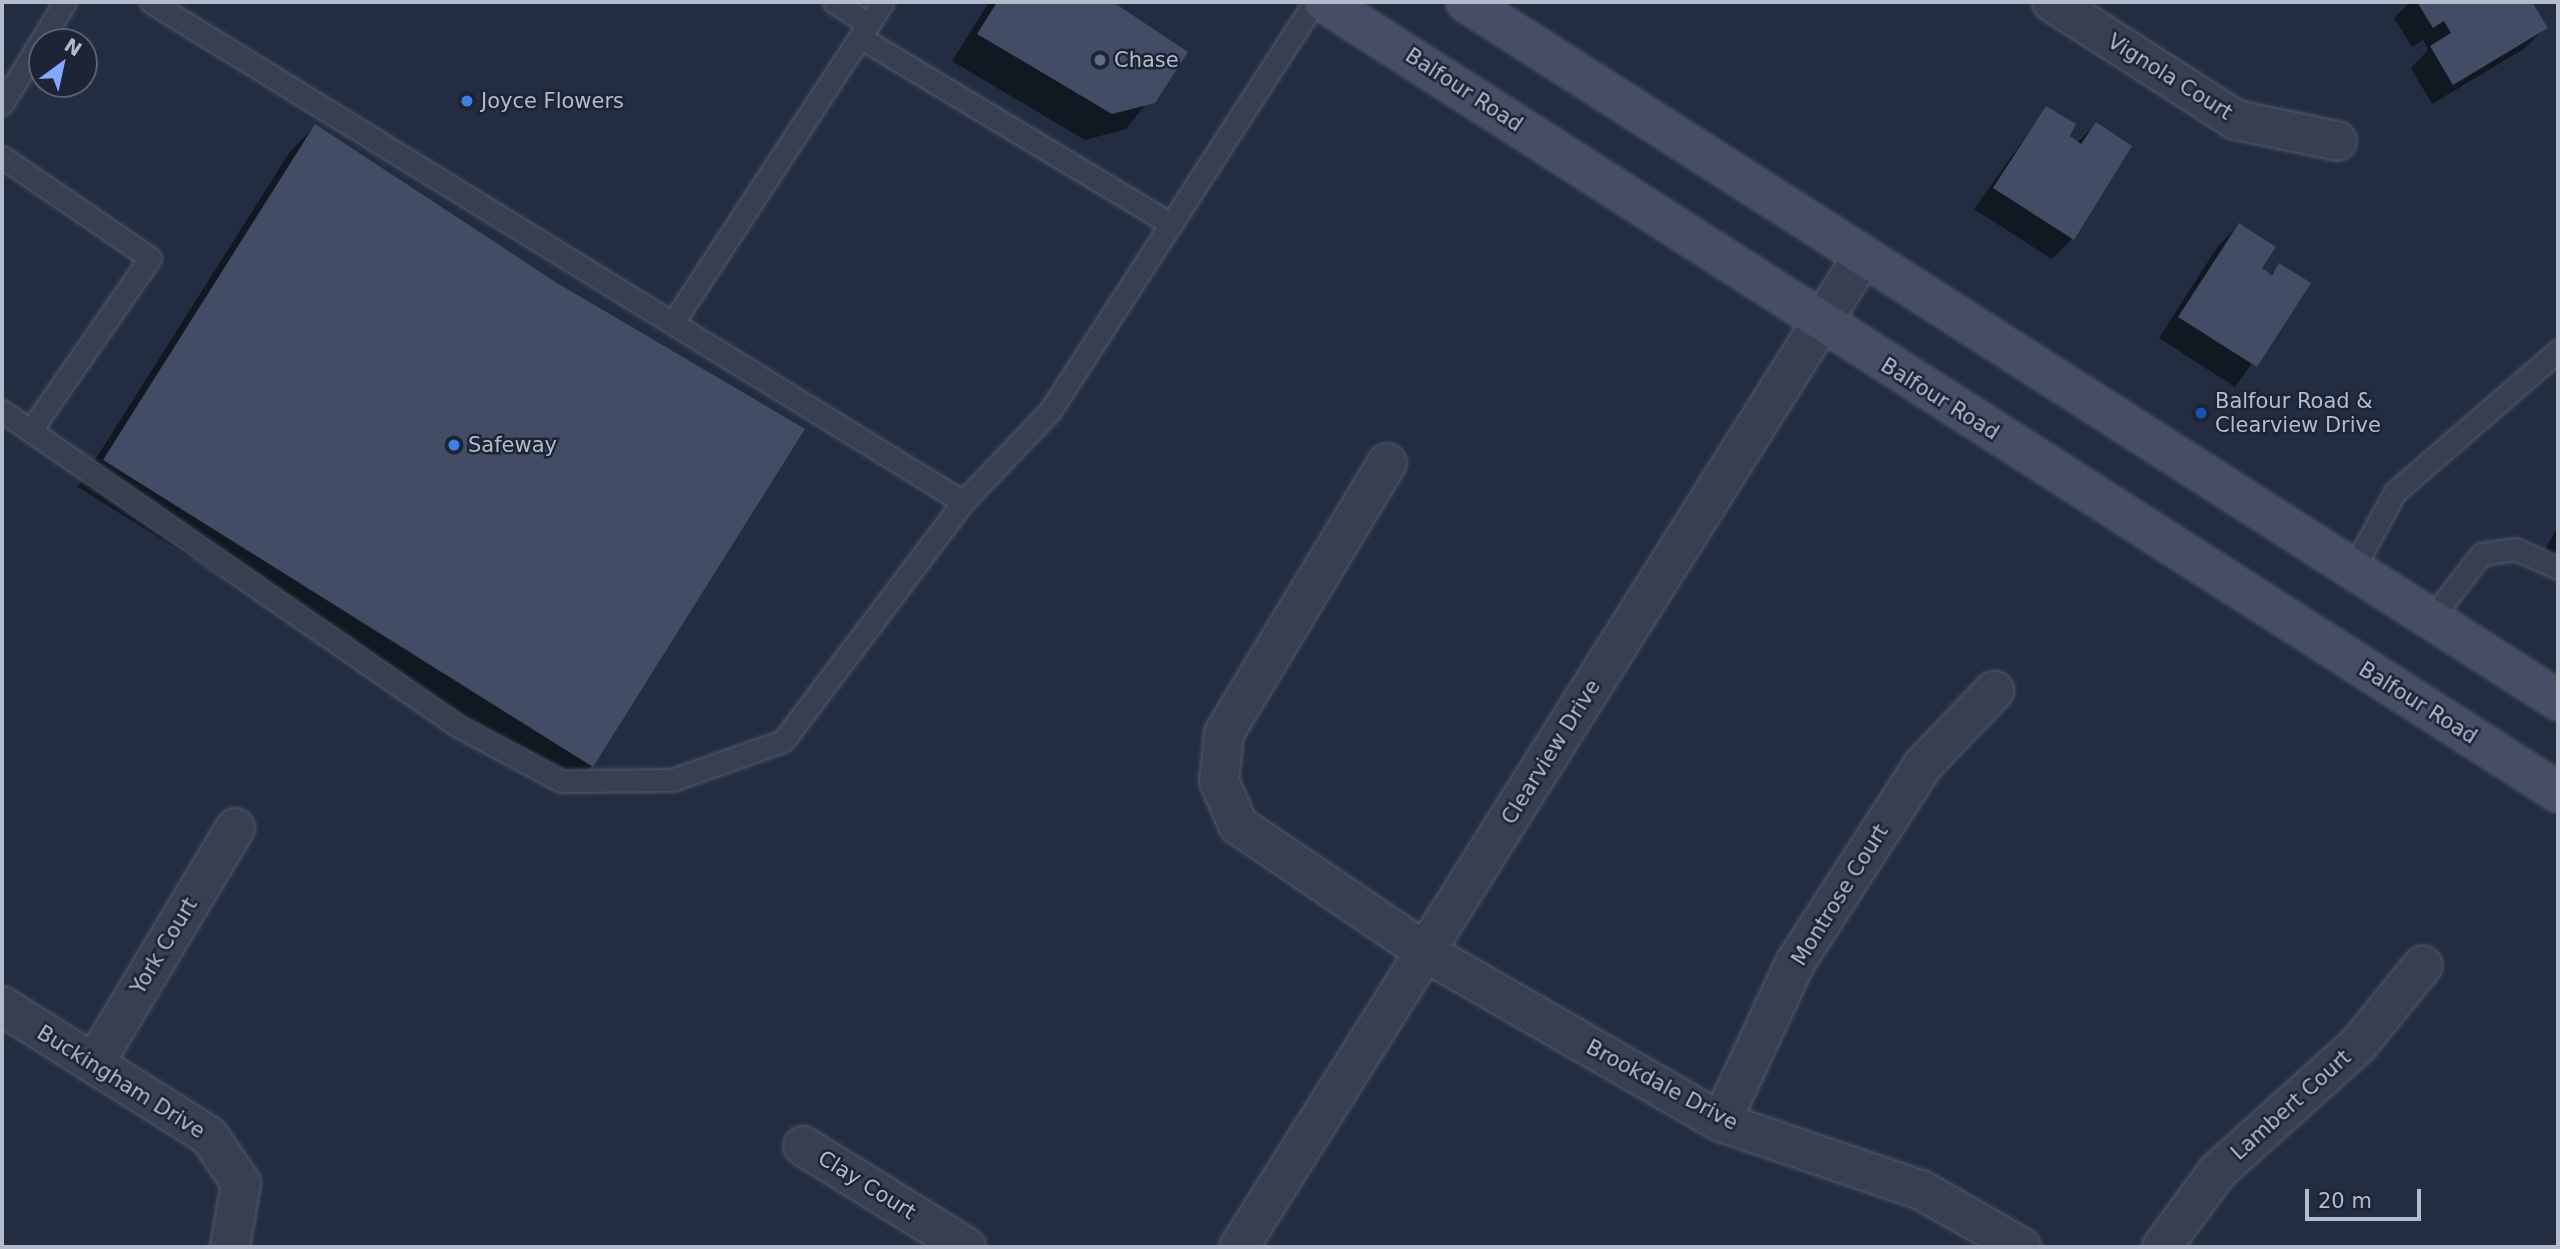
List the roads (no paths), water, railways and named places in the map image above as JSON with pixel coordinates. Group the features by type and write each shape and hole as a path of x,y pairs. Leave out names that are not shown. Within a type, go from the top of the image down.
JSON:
{"main road":[{"name":"Balfour Road","path":"1324,2 1817,321 2558,792"},
{"path":"1475,4 1863,256 2558,700"}],"street":[{"name":"Vignola Court","path":"2052,2 2236,120 2337,141"},
{"name":"Clearview Drive","path":"1239,1247 1427,953 1817,321 1863,256"},
{"name":"Brookdale Drive","path":"1387,463 1224,733 1219,781 1238,825 1427,953 1721,1122 1921,1190 2021,1247"},
{"name":"Montrose Court","path":"1721,1122 1796,963 1923,765 1994,691"},
{"name":"York Court","path":"94,1064 235,828"},
{"name":"Lambert Court","path":"2162,1247 2217,1172 2357,1046 2423,965"},
{"name":"Buckingham Drive","path":"2,1006 209,1136 241,1183 230,1247"},
{"name":"Clay Court","path":"803,1146 966,1247"}],"lane":[{"path":"2,104 65,2"},
{"path":"151,2 674,321 963,502"},
{"path":"834,2 865,31 1171,224"},
{"path":"674,321 883,2"},
{"path":"2,411 458,726 561,781 672,780 783,741 963,502 1050,411 1315,2"},
{"path":"2,157 150,258 31,430"},
{"path":"2353,569 2395,492 2558,351"},
{"path":"2431,618 2481,554 2515,550 2558,568"}],"place":[{"name":"Chase","path":"1100,60"},
{"name":"Joyce Flowers","path":"467,101"},
{"name":"Balfour Road & Clearview Drive","path":"2201,413"},
{"name":"Safeway","path":"454,445"}]}
